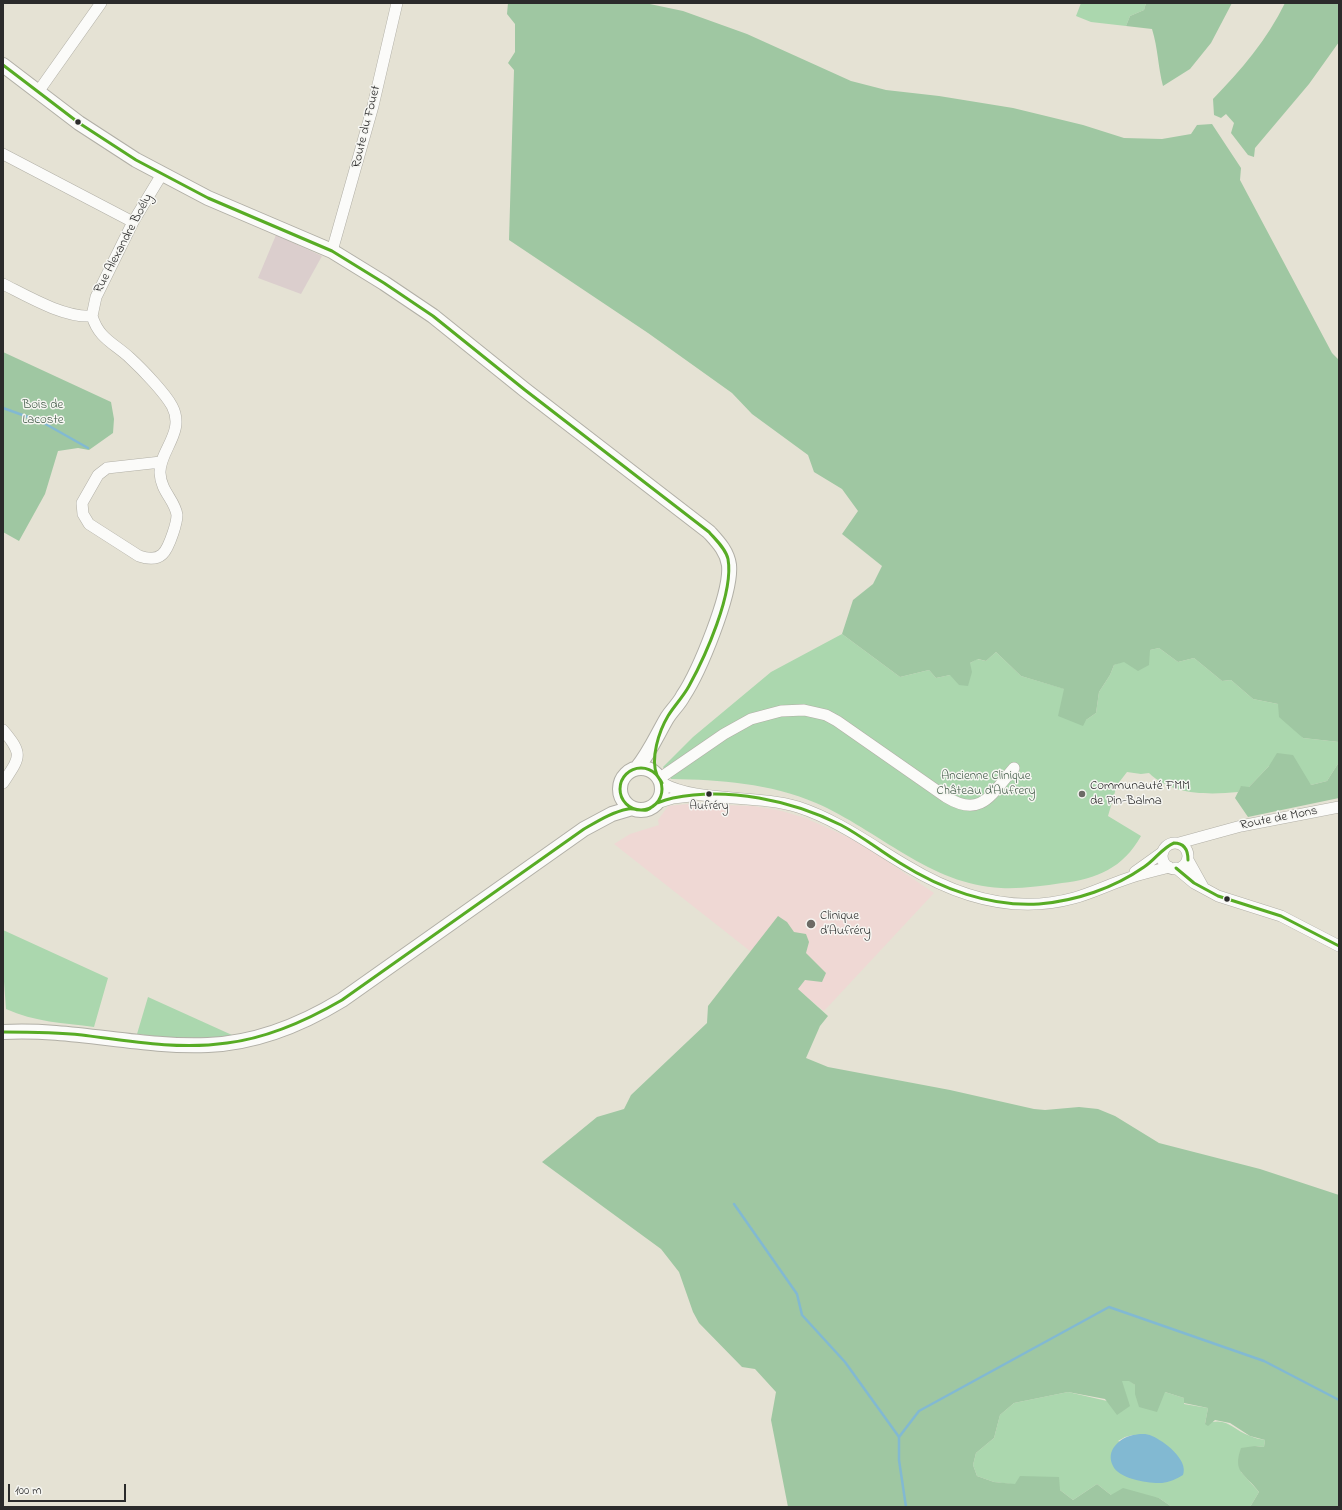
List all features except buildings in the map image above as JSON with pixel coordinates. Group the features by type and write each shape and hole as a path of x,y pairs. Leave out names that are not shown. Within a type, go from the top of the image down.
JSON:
{"main road":[{"path":"3,65 111,145 208,198 332,251 384,282 433,316 525,390 709,532 724,550 728,562 729,577 715,624 698,668 689,686 637,768"},
{"path":"3,1032 79,1035 181,1046 223,1044 251,1039 272,1034 302,1022 342,1000 584,829 612,814 632,808 646,810 657,803 661,797 660,778 656,755 663,725"},
{"path":"632,808 622,799 620,792 622,779 631,770 637,768 644,768 660,778"},
{"path":"584,829 610,805 620,792"},
{"path":"3,1024 44,1028 79,1035"}],"street":[{"path":"38,92 101,3"},
{"name":"Route du Fouet","path":"332,251 373,106 397,3"},
{"path":"3,154 133,222"},
{"name":"Rue Alexandre Boély","path":"92,316 96,297 133,222 162,174"},
{"path":"3,284 38,301 70,314 82,317 92,316 95,326 101,336 130,358 172,406 175,414 174,432 168,451 161,462 162,483 164,491 177,515 176,523 167,550 158,557 146,558 89,524 83,514 82,503 98,475 107,468 161,462"},
{"path":"1014,768 985,802 974,806 966,806 946,797 837,721 814,711 798,710 781,711 751,719 724,734 660,778 674,789 708,795 758,798 780,802 819,815 841,826 936,883 982,899 1018,903 1050,903 1092,893 1127,878 1183,866 1188,857"},
{"path":"3,730 15,745 18,752 17,761 3,782"},
{"path":"657,803 673,798 708,795"},
{"name":"Route de Mons","path":"1179,843 1219,832 1339,807"},
{"name":"Route de Mons","path":"1188,857 1200,843 1219,832"},
{"path":"1127,878 1163,852 1170,844 1179,843 1186,848 1188,857 1203,887"},
{"path":"1163,852 1164,862 1194,883 1222,898 1281,916 1339,946"}],"shaded area":[{"path":"276,235 322,256 301,294 258,278"},
{"name":"Clinique d’Aufréry","path":"688,804 753,806 782,811 805,818 850,838 934,893 824,1011 614,844 630,834 659,825 658,820 668,806"}],"green space":[{"path":"508,3 645,3 683,11 747,34 851,81 886,90 939,96 1013,108 1083,125 1124,138 1162,139 1191,134 1197,125 1212,124 1241,168 1240,180 1332,353 1339,360 1339,742 1303,738 1279,717 1278,704 1253,699 1231,680 1222,681 1194,658 1178,662 1159,648 1150,650 1149,665 1138,671 1124,662 1114,665 1110,675 1099,692 1096,713 1086,720 1083,726 1058,716 1064,689 1021,676 996,652 986,661 978,659 970,663 972,672 968,686 959,685 950,675 936,678 929,670 900,677 842,634 853,600 873,584 882,566 842,534 858,511 842,489 814,472 808,455 752,414 732,393 648,333 509,240 514,70 508,63 515,52 515,24 507,14"},
{"path":"1081,3 1146,3 1144,10 1130,16 1126,26 1091,22 1076,16"},
{"path":"1146,3 1232,3 1211,43 1190,69 1163,86 1156,43 1152,29 1126,26 1130,16 1144,10"},
{"path":"1285,3 1339,3 1339,42 1309,84 1255,148 1254,157 1248,155 1231,133 1234,123 1226,114 1221,118 1214,115 1213,99 1234,77 1262,42"},
{"name":"Bois de Lacoste","path":"3,352 111,402 114,419 113,433 89,450 78,448 58,451 45,494 19,541 3,532"},
{"name":"Ancienne Clinique Château d'Aufrery","path":"842,634 900,677 929,670 936,678 950,675 977,659 986,661 996,652 1021,676 1065,689 1086,720 1096,713 1099,692 1110,675 1114,665 1150,650 1159,648 1178,662 1194,658 1222,681 1231,680 1253,699 1278,704 1303,738 1339,742 1339,762 1327,781 1311,785 1269,766 1249,787 1241,787 1238,792 1226,793 1190,792 1168,786 1149,773 1141,774 1127,772 1117,785 1108,816 1141,836 1126,856 1117,864 1098,875 1075,881 1016,888 975,885 951,877 928,867 839,814 799,796 745,784 708,780 671,779 663,767 693,737 771,672"},
{"path":"1277,753 1293,755 1311,785 1327,781 1339,762 1339,798 1248,817 1235,798 1241,786 1249,787 1269,766"},
{"path":"778,916 787,922 794,932 806,934 809,942 806,953 826,973 822,982 805,980 798,989 828,1016 820,1026 806,1058 828,1067 950,1090 1034,1109 1045,1110 1079,1107 1098,1109 1115,1116 1159,1143 1260,1169 1339,1195 1339,1507 1250,1507 1259,1492 1241,1472 1238,1463 1239,1456 1241,1448 1255,1446 1264,1447 1265,1440 1250,1436 1230,1423 1215,1420 1208,1426 1205,1424 1208,1408 1184,1403 1184,1398 1165,1392 1157,1412 1139,1407 1135,1394 1135,1385 1129,1381 1122,1381 1130,1406 1117,1415 1105,1399 1068,1392 1014,1403 1000,1415 994,1438 976,1453 973,1465 977,1476 994,1482 1015,1484 1020,1476 1059,1477 1060,1490 1073,1500 1097,1484 1111,1495 1123,1488 1159,1498 1172,1507 788,1507 771,1420 776,1392 755,1369 742,1367 699,1323 693,1312 679,1272 661,1249 542,1162 597,1117 624,1109 631,1095 707,1023 708,1006"},
{"path":"3,930 108,978 94,1027 27,1017 6,1009 3,968"},
{"path":"148,997 232,1035 196,1039 137,1034"},
{"path":"1121,1381 1130,1381 1135,1385 1135,1394 1165,1392 1184,1398 1184,1404 1208,1408 1205,1424 1224,1422 1252,1437 1265,1440 1264,1447 1255,1446 1241,1472 1259,1492 1250,1507 1172,1507 1159,1498 1111,1495 1097,1484 1073,1500 1060,1490 994,1482 977,1476 973,1465 976,1453 994,1438 1000,1415 1014,1403 1068,1392 1129,1406","holes":["1141,1435 1154,1438 1164,1444 1179,1459 1118,1441 1125,1437"]}],"water":[{"path":"1133,1435 1150,1435 1163,1442 1179,1457 1184,1469 1183,1475 1170,1481 1157,1483 1135,1480 1116,1471 1111,1460 1112,1450 1123,1439"}],"waterway":[{"path":"3,408 42,422 88,448"},
{"path":"734,1204 797,1294 802,1315 845,1362 899,1437 899,1460 906,1507"},
{"path":"899,1437 919,1411 1109,1307 1264,1361 1339,1400"}],"transit line":[{"path":"3,65 79,123 136,160 208,198 332,251 384,283 433,316 525,390 709,532 727,555 729,573 727,589 717,624 703,659 687,690 668,716 656,745 654,761 655,768 662,783"},
{"path":"637,768 645,768 653,771 659,777 662,789 659,801 653,807 645,810 637,810 629,807 623,801 620,793 620,785 623,777 629,771 637,768"},
{"path":"3,1032 62,1033 154,1044 190,1046 242,1041 272,1033 301,1022 342,1000 584,829 616,812 630,809 647,810 657,803 673,798 715,794 737,795 759,798 801,809 822,816 841,825 900,863 932,881 966,894 1002,903 1039,904 1081,897 1120,881 1148,864 1174,843 1181,844 1185,848 1188,860"},
{"path":"1176,868 1194,883 1218,896 1281,916 1339,946"}],"place":[{"name":"Aufréry","path":"709,794"},
{"name":"Communauté FMM de Pin-Balma","path":"1082,794"},
{"name":"Clinique d’Aufréry","path":"811,924"}]}
